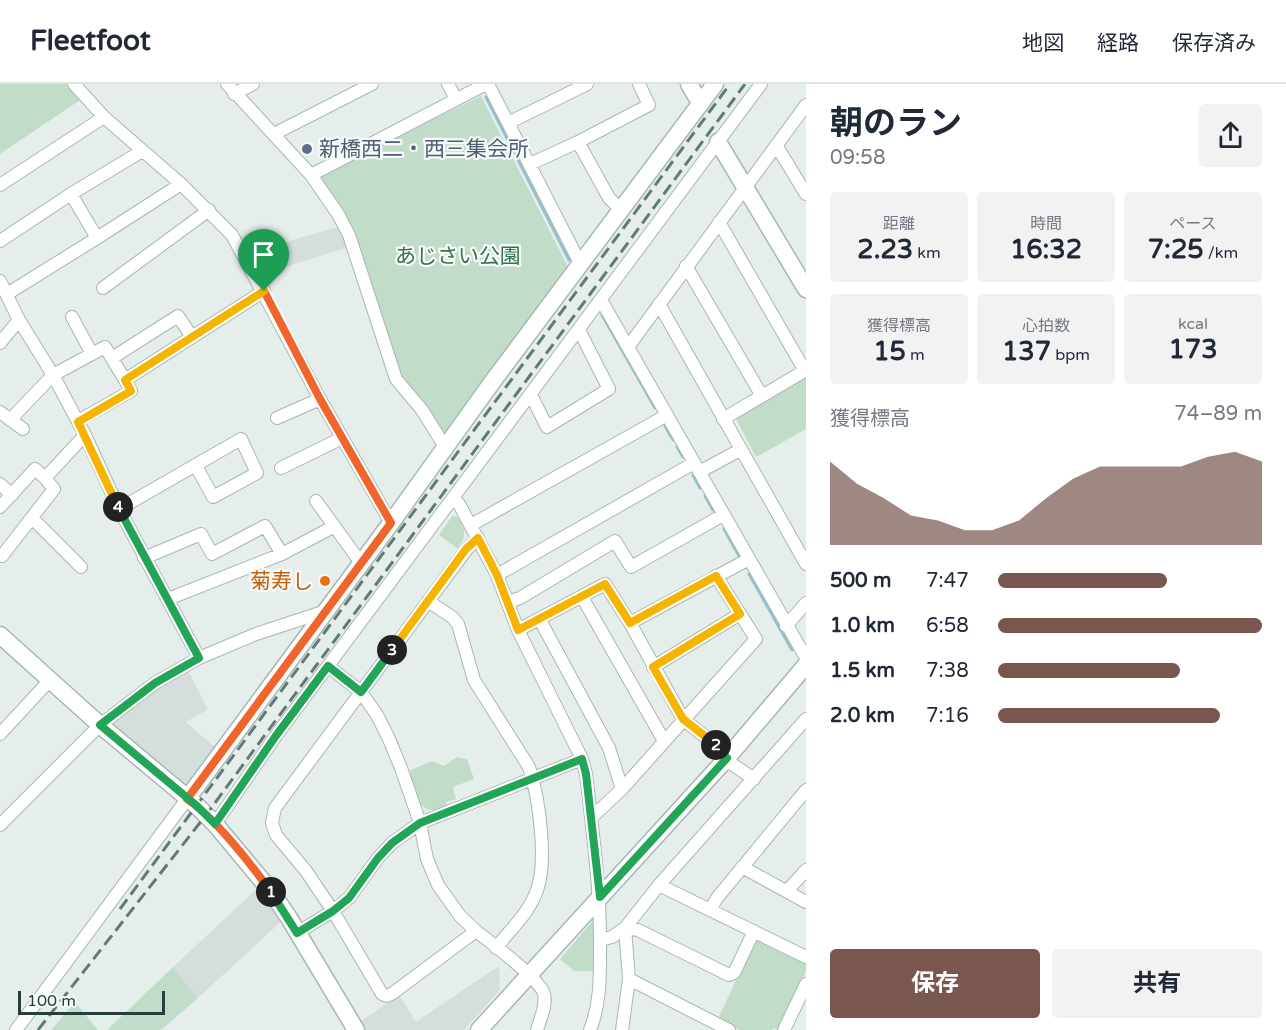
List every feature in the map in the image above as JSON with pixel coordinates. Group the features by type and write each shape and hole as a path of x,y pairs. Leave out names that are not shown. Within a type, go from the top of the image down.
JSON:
{"street":[{"path":"74,84 104,117 181,183 232,235 320,399 391,523"},
{"path":"230,89 253,84"},
{"path":"274,134 372,84"},
{"path":"448,84 456,99"},
{"path":"311,175 487,84 581,265"},
{"path":"508,123 587,84"},
{"path":"530,164 649,105 639,84"},
{"path":"689,84 702,102"},
{"path":"16,1030 715,84"},
{"path":"215,824 275,737 761,84"},
{"path":"230,89 311,175 338,214 350,235 396,379 422,410 445,447"},
{"path":"628,347 806,105"},
{"path":"0,185 104,117"},
{"path":"578,142 609,198 623,209"},
{"path":"718,142 806,289"},
{"path":"776,145 806,194"},
{"path":"0,241 142,151"},
{"path":"7,294 181,183"},
{"path":"71,194 97,238"},
{"path":"103,288 209,210"},
{"path":"719,222 805,371 723,419"},
{"path":"687,266 762,396"},
{"path":"0,281 19,320 53,375 85,435 144,558 199,658"},
{"path":"125,380 264,291"},
{"path":"601,300 806,658"},
{"path":"658,304 806,564"},
{"path":"112,358 178,316 192,337"},
{"path":"72,317 92,354"},
{"path":"0,343 19,320"},
{"path":"531,395 547,427 609,389 579,330"},
{"path":"23,429 5,416 53,375 105,346 131,391 78,422"},
{"path":"277,418 320,399"},
{"path":"471,525 667,415"},
{"path":"45,478 85,435"},
{"path":"280,468 342,438"},
{"path":"119,509 241,439 257,473 213,497 196,466"},
{"path":"497,575 697,468 740,450"},
{"path":"0,507 35,468 54,489 2,556 0,555"},
{"path":"0,484 12,495"},
{"path":"453,498 459,504 497,575 518,630 582,759 586,774 600,897 598,1005 590,1030"},
{"path":"316,501 361,563"},
{"path":"508,602 520,598 615,541 631,567 723,515"},
{"path":"32,518 81,567"},
{"path":"144,558 201,534 212,554 265,526 282,554"},
{"path":"168,599 282,554 333,527"},
{"path":"476,931 387,996 382,994 333,911 306,872 276,835 272,816 275,808 466,549 478,538"},
{"path":"630,623 749,559"},
{"path":"591,818 622,789 756,639 716,576"},
{"path":"518,630 605,584 630,623 683,719 718,747 729,762 754,779"},
{"path":"582,597 664,741"},
{"path":"428,601 452,617 458,624 474,680 529,767 533,779 541,844 540,882 530,905 496,948"},
{"path":"786,626 806,603"},
{"path":"0,825 100,725 155,683 199,658 256,634 326,611"},
{"path":"653,667 740,614"},
{"path":"540,620 609,748 622,789"},
{"path":"2,641 197,806 215,824 270,890 356,1030"},
{"path":"479,1030 727,758 806,664"},
{"path":"328,666 361,692 389,739 420,823 427,859 438,885 460,916 529,975 545,995 545,1005 537,1030"},
{"path":"0,734 50,680"},
{"path":"600,940 612,937 625,928 659,885 805,725"},
{"path":"297,933 333,911 349,898 392,843 420,823 582,759"},
{"path":"710,910 742,867 806,790"},
{"path":"742,867 806,902"},
{"path":"787,891 806,870"},
{"path":"659,885 806,957"},
{"path":"625,928 638,930 729,975 734,973 754,931"},
{"path":"622,1030 630,979 625,928"},
{"path":"630,979 729,1030"},
{"path":"784,1030 806,984"}],"shaded area":[{"path":"341,226 349,247 263,274 251,252"},
{"path":"187,669 208,709 186,722 218,750 186,791 107,725 154,689"},
{"path":"258,888 283,920 198,998 173,967"},
{"path":"499,966 500,990 464,1030 364,1030 360,1022 399,995 416,1022"}],"green space":[{"path":"0,84 74,84 86,96 0,154"},
{"name":"あじさい公園","path":"481,96 569,269 446,432 441,431 427,407 402,377 348,221 320,175"},
{"path":"806,375 806,429 756,457 735,417"},
{"path":"452,516 458,517 464,530 464,536 458,549 439,535"},
{"path":"457,757 467,759 474,779 453,787 456,799 446,802 448,808 430,810 424,807 417,798 410,775 411,770 432,761 444,766"},
{"path":"595,918 597,971 574,971 560,959"},
{"path":"761,938 806,962 806,972 778,1030 774,1028 772,1030 740,1030 718,1019 755,939"},
{"path":"173,967 198,998 161,1030 107,1030"},
{"path":"75,1002 98,1030 51,1030"}],"waterway":[{"path":"486,97 569,260"},
{"path":"602,315 655,408"},
{"path":"665,426 673,440"},
{"path":"677,447 683,457"},
{"path":"693,475 700,488"},
{"path":"705,496 713,510"},
{"path":"724,529 739,556"},
{"path":"749,574 792,650"}],"railway":[{"path":"120,909 730,84"},
{"path":"38,1030 206,815 745,84"}],"place":[{"name":"新橋西二・西三集会所","path":"307,149"},
{"name":"菊寿し","path":"325,581"}],"route":[{"path":"264,291 125,380 131,391 78,422 144,558 199,658 155,683 100,725 187,799 197,806 211,821 215,824 275,737 328,666 361,692 466,549 478,538 497,575 518,630 605,584 630,623 716,576 740,614 653,667 683,719 718,747 727,758 600,897 586,774 582,759 420,823 392,843 349,898 333,911 297,933 256,872 215,824 197,806 187,799 391,523 320,399 264,291"}]}
